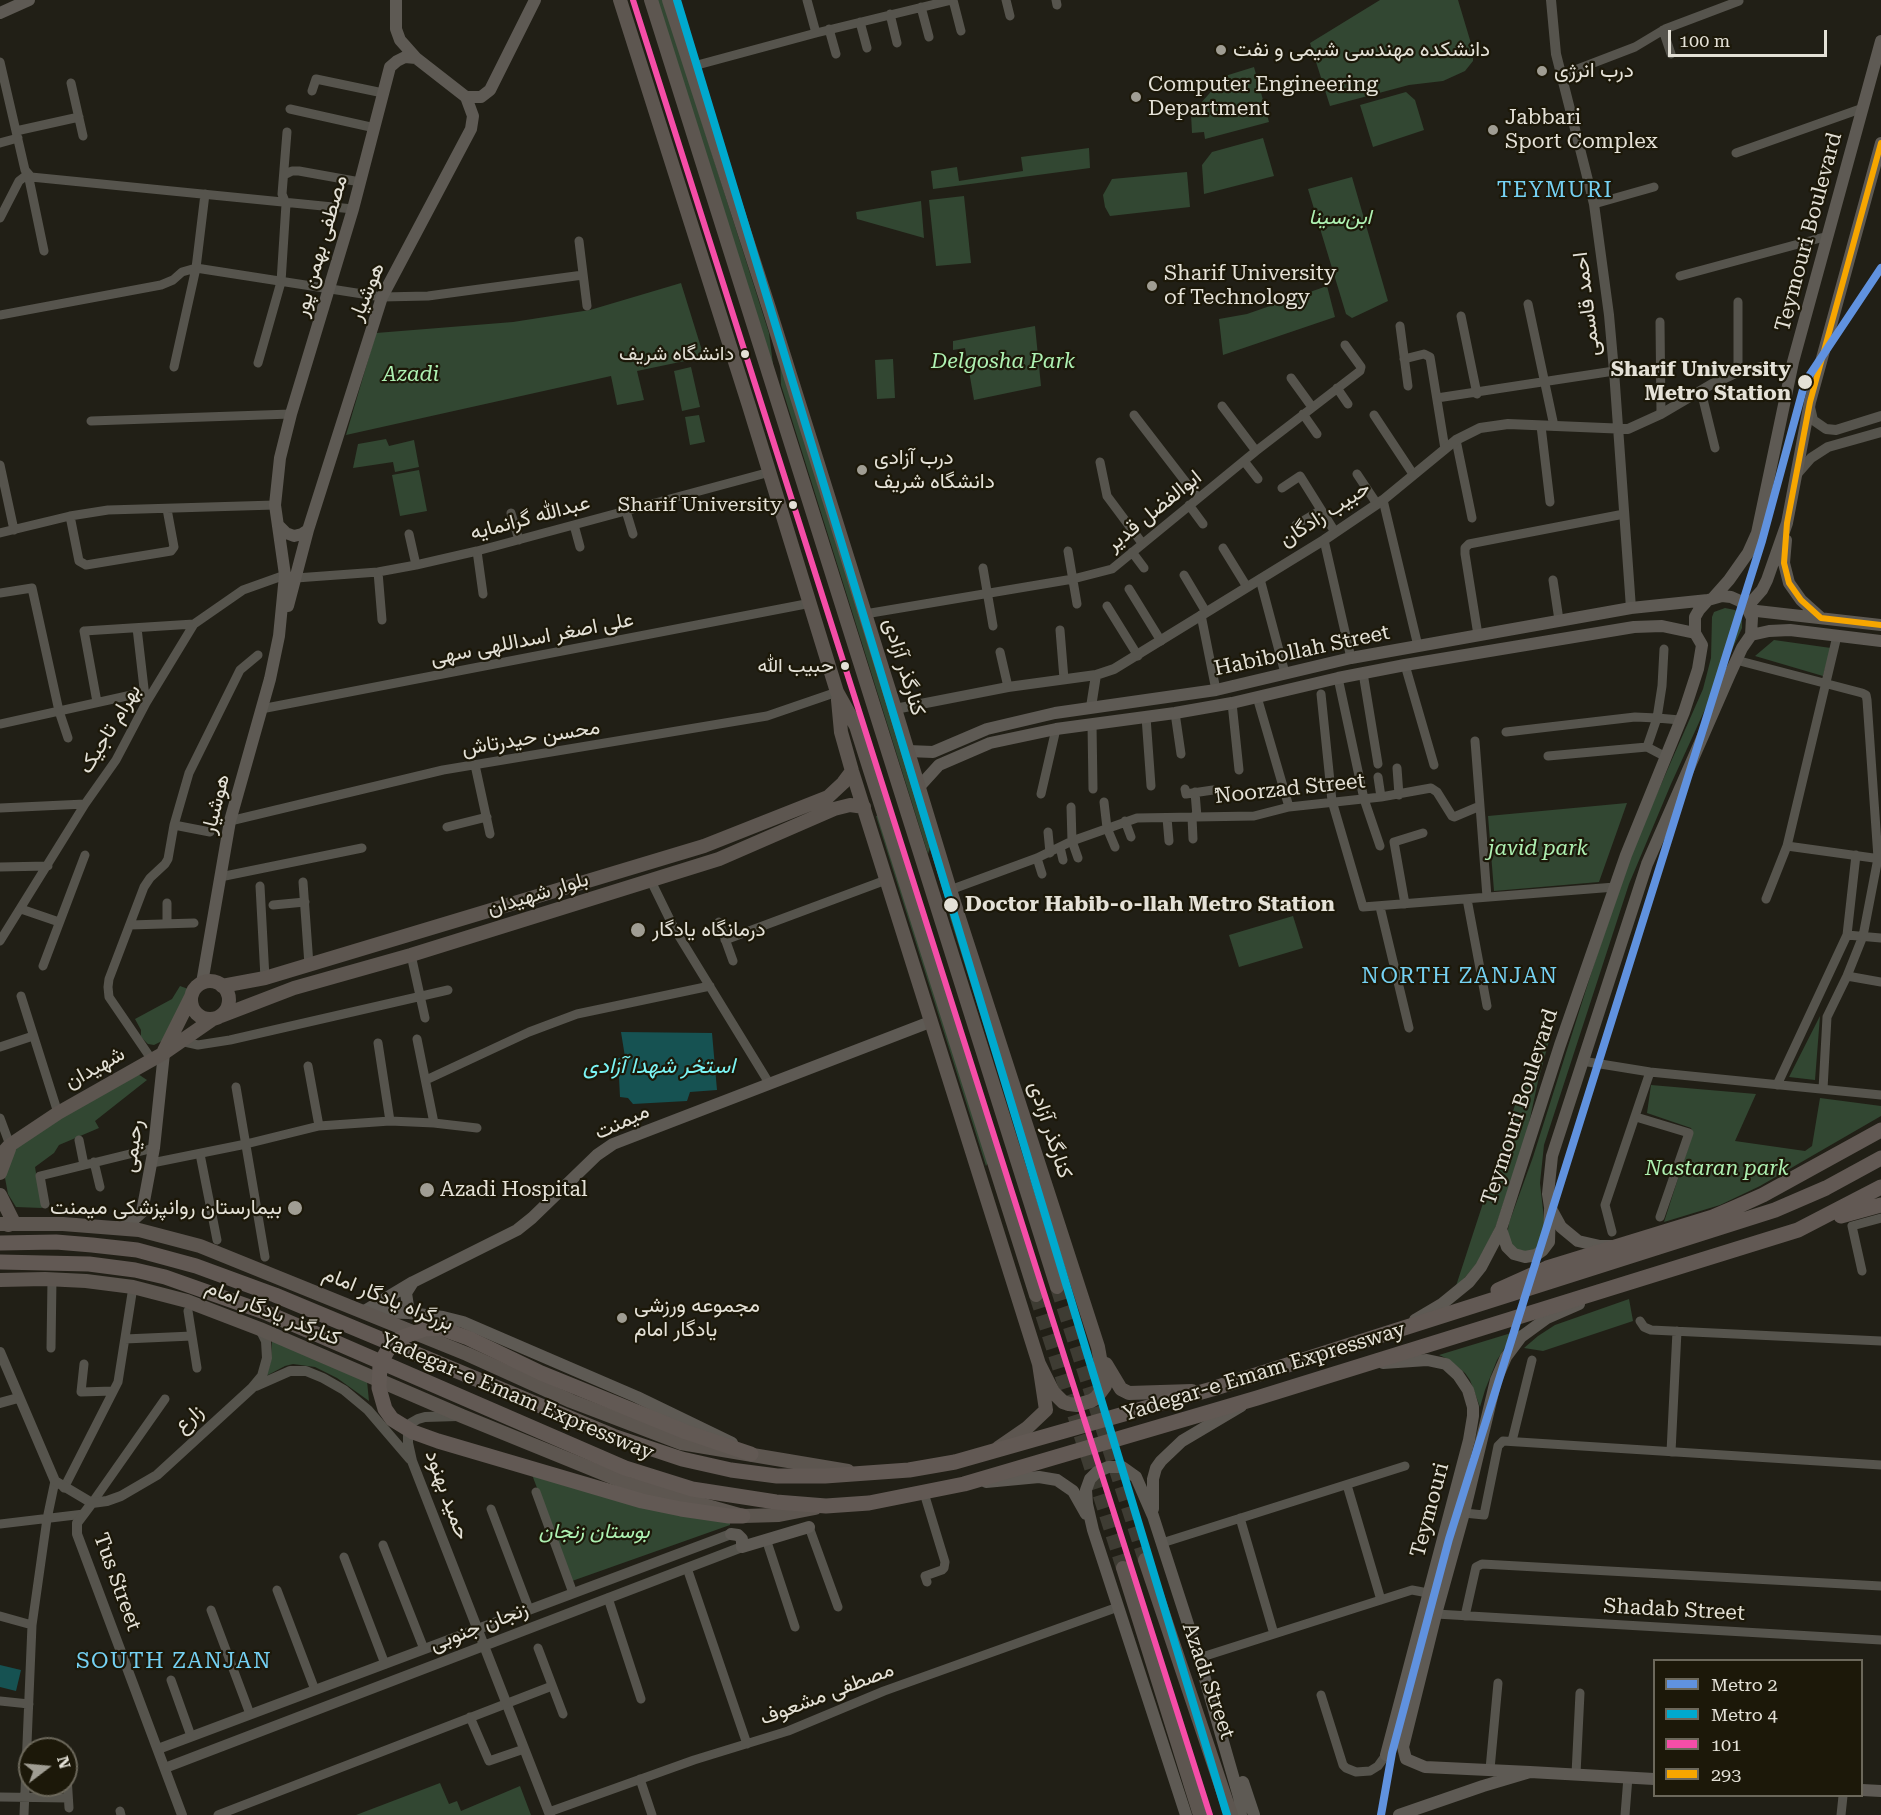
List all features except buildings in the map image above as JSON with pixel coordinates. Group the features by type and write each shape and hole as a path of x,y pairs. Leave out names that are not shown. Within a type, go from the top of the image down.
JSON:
{"highway":[{"path":"1467,1307 1526,1275 1616,1239 1713,1217 1763,1195 1881,1130"},
{"name":"Yadegar-e Emam Expressway","path":"0,1243 56,1242 137,1250 196,1266 275,1294 612,1436 682,1459 731,1470 777,1476 825,1476 909,1470 992,1452 1212,1389 1775,1210 1826,1188 1881,1158"},
{"name":"Yadegar-e Emam Expressway","path":"0,1262 89,1264 135,1270 165,1277 267,1313 625,1468 693,1489 764,1500 826,1506 868,1503 964,1484 1257,1398 1798,1230 1881,1187"},
{"path":"1798,1230 1881,1204"},
{"path":"743,1516 681,1509 642,1500 413,1432 392,1419 382,1400 379,1388 380,1364 390,1346 414,1332 440,1329 468,1338 542,1373 686,1432 751,1455"}],"main road":[{"path":"0,13 29,0"},
{"path":"396,0 396,29 400,40 416,58 466,97 481,97 490,90 535,0"},
{"path":"620,0 811,603 837,692 841,732 852,771 930,1022 1039,1364 1058,1398 1069,1404 1084,1404 1096,1398 1105,1386 1098,1347"},
{"path":"651,0 1057,1287"},
{"name":"کنارگذر آزادی","path":"669,0 769,308 950,891 1098,1347"},
{"name":"Teymouri Boulevard","path":"1389,1334 1442,1304 1469,1282 1481,1267 1501,1229 1560,1045 1615,886 1698,669 1702,645 1695,633 1695,617 1744,560 1757,533 1793,362 1881,41"},
{"name":"مصطفی بهمن پور","path":"291,577 275,505 280,458 291,414 353,209 390,68 396,60 405,57 416,58"},
{"name":"هوشیار","path":"202,983 230,821 270,679 291,577 382,297 471,129 473,116 466,97"},
{"path":"1821,618 1801,600 1789,583 1784,563 1787,523 1810,402 1881,143"},
{"path":"769,308 776,398"},
{"path":"1747,608 1767,580 1787,523"},
{"path":"279,526 286,533 294,536 308,530"},
{"name":"Habibollah Street","path":"908,751 933,752 987,729 1055,713 1173,698 1351,658 1559,620 1722,596 1740,601 1747,608"},
{"path":"1747,608 1881,625"},
{"path":"1501,1229 1507,1247 1514,1254 1525,1257 1536,1255 1549,1242 1548,1179 1552,1156 1647,864 1736,660 1751,635 1753,626 1747,608"},
{"path":"1578,617 1581,636"},
{"name":"Habibollah Street","path":"919,787 939,765 990,743 1056,729 1232,703 1363,673 1581,636 1652,626 1695,633"},
{"path":"1751,635 1790,630 1881,641"},
{"path":"837,692 856,726 1036,1295"},
{"path":"1055,713 1056,729"},
{"path":"933,752 923,762 925,766 930,767 939,765"},
{"name":"بلوار شهیدان","path":"217,1017 294,988 411,955 719,859 831,803 852,771"},
{"name":"بلوار شهیدان","path":"222,986 265,978 309,965 704,846 831,803 864,807"},
{"path":"934,838 942,919"},
{"path":"158,1056 195,988 202,983 212,982 222,986 229,1002 217,1017 202,1018 191,1003 191,997"},
{"name":"شهیدان","path":"3,1152 58,1113 158,1056 217,1017"},
{"name":"میمنت","path":"363,1312 413,1282 517,1230 597,1155 613,1144 930,1022"},
{"name":"رحیمی","path":"115,1228 132,1221 142,1212 154,1148 160,1086 158,1056"},
{"path":"134,1070 150,1070 154,1073 160,1086"},
{"path":"0,1173 3,1152"},
{"path":"0,1195 5,1225"},
{"path":"1550,1207 1561,1227 1578,1241 1600,1246 1616,1239"},
{"name":"بزرگراه یادگار امام","path":"5,1225 63,1224 139,1230 200,1246 466,1354 571,1401 681,1443 864,1473"},
{"name":"کنارگذر یادگار امام","path":"0,1280 86,1281 133,1287 187,1301 260,1329 462,1416 629,1484 743,1516 779,1515 826,1506"},
{"path":"409,1313 406,1293 413,1282"},
{"name":"Teymouri","path":"1490,1769 1425,1767 1410,1762 1404,1755 1402,1747 1464,1513 1496,1380 1521,1337 1547,1318 1618,1285"},
{"path":"363,1312 409,1313 442,1317 481,1329 637,1397 722,1437 751,1455"},
{"path":"1098,1347 1120,1389 1129,1393 1212,1389"},
{"name":"Teymouri","path":"1361,1364 1427,1360 1442,1362 1458,1375 1471,1398 1473,1416 1469,1440 1386,1755"},
{"path":"992,1452 1027,1428 1046,1410 1039,1364"},
{"path":"1153,1516 1153,1479 1161,1461 1182,1441 1257,1398"},
{"path":"1186,1815 1093,1530 1087,1504 1086,1490 1090,1479 1097,1472 1108,1467 1122,1467 1136,1477 1153,1516 1199,1658 1239,1797 1240,1815"},
{"path":"964,1484 1039,1477 1057,1480 1073,1491 1093,1530"},
{"name":"زنجان جنوبی","path":"742,1547 809,1527"},
{"path":"731,1534 738,1535 742,1539 742,1547"},
{"name":"Azadi Street","path":"1145,1560 1230,1815"},
{"path":"1123,1568 1200,1815"},
{"path":"1423,1611 1436,1614"},
{"path":"1199,1658 1254,1815"},
{"path":"1490,1769 1653,1779"},
{"path":"1399,1815 1530,1772"},
{"path":"1863,1790 1881,1791"}],"street":[{"path":"807,0 816,33"},
{"path":"902,0 905,11"},
{"path":"690,67 829,29 952,0 961,31"},
{"path":"1006,0 1010,16"},
{"name":"احمد قاسمی","path":"1551,0 1554,39 1594,204 1614,371 1631,608"},
{"path":"1562,75 1635,47 1663,30 1739,2"},
{"path":"921,7 929,37"},
{"path":"890,14 897,43"},
{"path":"860,22 867,48"},
{"path":"829,29 836,54"},
{"path":"1663,30 1671,54"},
{"path":"0,62 17,135 31,177 44,251"},
{"path":"312,91 316,79 383,93"},
{"path":"71,83 83,136"},
{"path":"1736,153 1863,108"},
{"path":"290,110 375,128"},
{"path":"0,142 79,117"},
{"path":"258,363 281,282 286,204 282,194 287,132"},
{"path":"284,175 292,171 299,171 360,182"},
{"path":"0,216 19,181 31,177 353,209"},
{"path":"1594,204 1654,187"},
{"path":"174,367 196,268 205,194"},
{"path":"1680,276 1828,236"},
{"path":"579,241 587,306"},
{"path":"0,315 161,285 173,280 187,269 196,268 382,297 428,296 583,275"},
{"path":"1738,302 1738,372"},
{"path":"1528,304 1554,426"},
{"path":"1461,316 1477,394"},
{"path":"1660,322 1661,414"},
{"path":"1400,326 1408,386"},
{"name":"ابوالفضل قدیر","path":"865,614 1108,571 1256,451 1360,371 1361,367 1345,345"},
{"path":"1404,359 1424,354 1430,357 1445,449"},
{"name":"حبیب زادگان","path":"895,709 1008,687 1096,675 1114,669 1324,540 1380,502 1456,440 1480,428 1508,424 1618,430 1633,427 1738,372 1772,365"},
{"path":"1437,398 1477,394 1614,371"},
{"path":"1291,378 1312,407"},
{"path":"1337,388 1348,404"},
{"path":"1701,391 1715,448"},
{"path":"1810,402 1811,414 1816,423 1826,429 1836,430 1881,416"},
{"path":"1222,406 1256,451"},
{"path":"91,421 291,414"},
{"path":"1303,414 1317,434"},
{"path":"1134,415 1198,498"},
{"path":"1374,415 1413,474"},
{"path":"1541,426 1550,502"},
{"path":"1836,430 1835,441 1842,444"},
{"path":"1797,474 1811,458 1828,447 1881,432"},
{"path":"1456,440 1472,518"},
{"path":"1244,461 1258,480"},
{"path":"1100,462 1107,496 1142,543"},
{"path":"0,465 14,530"},
{"name":"عبدالله گرانمایه","path":"291,577 378,572 416,565 519,540 770,472"},
{"path":"1358,474 1380,502 1418,646"},
{"path":"1282,488 1300,476 1335,532"},
{"path":"0,533 70,516 108,510 275,505"},
{"path":"1189,505 1203,524"},
{"path":"70,516 79,561 86,566 171,551 174,547 166,509"},
{"path":"1296,525 1321,510"},
{"path":"626,511 633,534"},
{"path":"511,513 519,540"},
{"path":"1478,635 1465,554 1465,548 1469,544 1624,514"},
{"path":"574,525 580,547"},
{"path":"409,534 416,565"},
{"path":"1324,540 1351,658"},
{"path":"1223,548 1247,587"},
{"path":"477,551 483,594"},
{"path":"1068,551 1077,604"},
{"path":"1132,552 1144,568"},
{"path":"983,568 993,626"},
{"path":"378,572 382,620"},
{"path":"1184,575 1204,613 1216,690"},
{"name":"بهرام تاجیک","path":"0,941 116,760 146,703 194,624 243,590 291,577"},
{"path":"1260,579 1284,673"},
{"path":"1553,580 1559,620"},
{"path":"0,593 32,588 59,711 68,738"},
{"path":"1129,589 1161,641"},
{"name":"علی اصغر اسداللهی سهی","path":"261,709 811,603"},
{"path":"1107,606 1138,656"},
{"path":"97,702 84,631 194,624"},
{"path":"137,628 146,703"},
{"path":"1060,630 1064,679"},
{"path":"1766,899 1787,846 1838,636"},
{"path":"1647,747 1656,718 1662,686 1664,649"},
{"path":"1000,651 1008,687"},
{"path":"158,1056 109,997 109,979 150,878 168,860 174,825 189,773 240,670 258,655"},
{"path":"1736,660 1866,695 1880,858 1863,936 1826,1023 1823,1089"},
{"path":"1405,665 1434,765"},
{"path":"1363,673 1377,764"},
{"path":"1091,707 1096,675"},
{"path":"1338,678 1365,799 1380,846"},
{"path":"0,712 1,723 145,692"},
{"name":"محسن حیدرتاش","path":"230,821 443,770 767,716 837,692"},
{"path":"1321,694 1332,801 1362,905 1366,908 1615,886"},
{"path":"1257,697 1289,807"},
{"path":"1232,703 1239,770"},
{"path":"1175,713 1181,754"},
{"path":"1146,717 1151,786"},
{"path":"1506,732 1635,717 1680,720"},
{"path":"1092,724 1093,789"},
{"path":"1041,794 1056,729"},
{"path":"1475,741 1487,897"},
{"path":"1548,756 1647,747 1666,757"},
{"path":"476,765 490,834"},
{"path":"1397,768 1399,795"},
{"path":"1378,777 1381,797"},
{"name":"ٔNoorzad Street","path":"950,891 1050,853 1072,841 1137,818 1254,816 1289,807 1399,795 1431,788 1435,790 1454,817 1480,806"},
{"path":"1193,839 1194,817 1190,791 1213,790"},
{"path":"1104,802 1107,828 1115,847"},
{"path":"0,808 86,804"},
{"path":"1071,807 1072,841 1078,858"},
{"path":"447,826 487,817"},
{"path":"1167,818 1169,842"},
{"path":"1125,821 1131,837"},
{"path":"174,825 210,832"},
{"path":"1048,832 1050,853"},
{"path":"1404,904 1394,842 1423,833"},
{"path":"1787,846 1880,858"},
{"path":"1060,847 1063,860"},
{"path":"220,877 362,848"},
{"path":"43,966 85,855"},
{"path":"1777,1085 1847,935 1856,855"},
{"path":"1037,858 1042,874"},
{"path":"0,867 48,866"},
{"path":"725,940 886,880"},
{"path":"651,881 674,928 769,1083"},
{"path":"303,882 309,965"},
{"path":"260,886 265,978"},
{"path":"1467,899 1487,1006"},
{"path":"273,905 304,902"},
{"path":"166,923 167,903"},
{"path":"1380,907 1409,1028"},
{"path":"21,909 59,922"},
{"path":"718,922 733,961"},
{"path":"130,925 194,923"},
{"path":"1847,935 1881,938"},
{"path":"411,955 425,1018"},
{"path":"1847,976 1881,981"},
{"path":"426,1080 529,1032 569,1017 710,986"},
{"path":"180,1041 198,1046 230,1040 448,990"},
{"path":"21,996 58,1113"},
{"path":"0,1047 33,1036"},
{"path":"417,1039 434,1123"},
{"path":"378,1043 390,1121"},
{"path":"1582,1061 1650,1072 1881,1095"},
{"path":"308,1066 319,1126"},
{"path":"1616,1239 1605,1205 1650,1072"},
{"path":"236,1087 265,1257"},
{"path":"1636,1117 1689,1133 1660,1217"},
{"path":"0,1118 3,1152"},
{"path":"152,1162 200,1154 319,1126 390,1121 477,1128"},
{"path":"79,1140 100,1188"},
{"path":"45,1204 40,1176 154,1148"},
{"path":"200,1154 217,1240"},
{"path":"1862,1271 1852,1226 1881,1218"},
{"path":"51,1348 52,1279"},
{"path":"24,1815 33,1625 46,1519 59,1484 118,1382 133,1287"},
{"path":"188,1311 197,1368"},
{"path":"1641,1323 1651,1330 1881,1341"},
{"name":"زارع","path":"92,1503 122,1496 157,1475 252,1388 262,1376 267,1358 266,1341 260,1329"},
{"path":"1671,1452 1677,1331"},
{"path":"124,1339 192,1336"},
{"path":"0,1352 18,1398 59,1484 92,1503 165,1399"},
{"path":"1512,1441 1532,1360"},
{"path":"84,1364 81,1392 113,1391"},
{"path":"252,1388 290,1371 306,1371 323,1378 344,1390 368,1410 412,1461"},
{"path":"0,1402 18,1398"},
{"name":"حمید بهنود","path":"462,1416 425,1418 411,1423 408,1428 408,1443 412,1461 484,1646"},
{"path":"1464,1513 1484,1515 1499,1443 1512,1441 1881,1465"},
{"path":"1162,1543 1405,1466"},
{"path":"1347,1485 1381,1600"},
{"path":"536,1492 573,1593"},
{"path":"924,1493 945,1565 942,1570 925,1576 927,1582"},
{"name":"Tus Street","path":"92,1503 77,1523 77,1534 183,1815"},
{"path":"491,1509 529,1610"},
{"path":"0,1524 84,1514"},
{"path":"1240,1518 1275,1634"},
{"path":"809,1527 838,1607"},
{"name":"زنجان جنوبی","path":"158,1749 731,1534"},
{"path":"766,1539 795,1627"},
{"path":"384,1545 424,1649"},
{"name":"زنجان جنوبی","path":"165,1768 742,1547"},
{"path":"344,1557 385,1664"},
{"path":"1465,1616 1476,1567 1482,1564 1881,1586"},
{"path":"687,1568 747,1744"},
{"path":"277,1590 315,1690"},
{"path":"1199,1658 1412,1590 1428,1593"},
{"path":"608,1598 641,1699"},
{"name":"مصطفی مشعوف","path":"549,1813 694,1760 800,1726 884,1691 1118,1607"},
{"path":"211,1610 250,1714"},
{"name":"Shadab Street","path":"1436,1614 1881,1640"},
{"path":"0,1616 33,1625"},
{"path":"484,1646 549,1813"},
{"path":"538,1648 563,1714"},
{"path":"171,1680 191,1736"},
{"path":"1490,1769 1498,1683"},
{"path":"218,1815 552,1686"},
{"path":"1576,1774 1580,1693"},
{"path":"1321,1695 1343,1765 1356,1772 1370,1771 1378,1766 1386,1755"},
{"path":"0,1701 29,1704"},
{"path":"470,1717 489,1761 524,1749"},
{"path":"1625,1815 1628,1777"},
{"path":"640,1779 652,1815"},
{"path":"0,1797 68,1797 69,1808"},
{"path":"1841,1815 1843,1797"}],"green space":[{"path":"657,0 663,0 769,333 774,372"},
{"path":"1380,0 1458,0 1473,50 1473,61 1465,71 1443,81 1409,85 1330,106 1310,43"},
{"path":"1254,67 1269,122 1205,139 1204,132 1192,133 1191,114 1225,76"},
{"path":"1406,92 1415,100 1424,130 1373,147 1360,105"},
{"path":"1263,138 1274,176 1204,194 1202,165 1212,152"},
{"path":"1089,148 1090,168 933,189 931,171 957,167 959,181 1023,171 1021,157"},
{"path":"1187,172 1190,207 1110,216 1105,207 1103,195 1112,179"},
{"name":"ابن‌سینا","path":"1352,177 1388,301 1352,318 1346,314 1308,189"},
{"path":"964,196 971,263 936,266 929,200"},
{"path":"921,201 924,238 857,219 856,212"},
{"name":"Azadi","path":"681,283 704,357 637,371 644,400 617,405 611,376 346,435 376,333 513,322 590,310"},
{"path":"1327,286 1335,317 1223,355 1219,319 1247,314"},
{"name":"Delgosha Park","path":"1035,326 1041,386 974,400 965,348 953,350 953,341"},
{"path":"893,359 895,398 877,399 875,360"},
{"path":"780,361 931,845 928,854 781,385"},
{"path":"691,367 700,407 682,411 674,371"},
{"path":"699,415 705,442 690,445 685,417"},
{"path":"386,439 389,446 414,440 419,467 395,472 393,462 353,468 358,444"},
{"path":"419,470 427,511 400,516 392,475"},
{"path":"1725,608 1739,613 1742,617 1742,628 1671,784 1629,884 1544,1145 1540,1183 1544,1239 1537,1250 1525,1253 1511,1247 1507,1235 1509,1223 1533,1157 1597,955 1637,839 1703,689 1711,658 1712,617 1714,612"},
{"path":"1774,640 1831,648 1823,676 1755,656"},
{"name":"javid park","path":"1627,803 1599,882 1494,891 1488,816"},
{"path":"879,815 990,1159 986,1166 876,816"},
{"path":"944,885 1035,1170 1030,1173 950,918"},
{"path":"1293,916 1303,948 1239,967 1229,935"},
{"path":"180,986 191,990 181,1004 166,1039 154,1045 148,1044 141,1037 141,1030 135,1019 172,999"},
{"path":"1820,1016 1815,1080 1789,1077"},
{"path":"1546,1024 1553,1027 1527,1132 1496,1226 1479,1261 1455,1289 1516,1102"},
{"path":"138,1074 147,1080 95,1121 99,1128 59,1145 54,1153 35,1167 42,1208 16,1207 8,1194 5,1178 6,1168 15,1149 53,1118"},
{"name":"Nastaran park","path":"1651,1085 1756,1094 1735,1141 1805,1151 1812,1146 1820,1098 1881,1106 1881,1116 1760,1186 1720,1205 1664,1222 1693,1132 1691,1128 1647,1113"},
{"path":"1629,1299 1633,1321 1543,1351 1524,1348 1555,1325"},
{"path":"1521,1330 1511,1338 1497,1360 1480,1407 1465,1373 1448,1359 1439,1355"},
{"path":"272,1341 367,1381 369,1401 337,1378 315,1367 293,1364 266,1376 271,1361"},
{"name":"بوستان زنجان","path":"531,1472 730,1523 730,1525 572,1581"},
{"path":"440,1783 449,1804 457,1801 461,1811 520,1786 531,1815 356,1815"}],"water":[{"name":"استخر شهدا آزادی","path":"621,1032 712,1033 717,1090 690,1092 687,1101 633,1104 628,1098 620,1097 618,1058 625,1057"},
{"path":"0,1665 21,1670 16,1691 0,1687"}],"tunnel":[{"path":"1057,1287 1145,1560"},
{"path":"1036,1295 1123,1568"}],"metro line":[{"name":"4","path":"677,0 1227,1815"},
{"name":"2","path":"1381,1815 1392,1753 1449,1539 1762,541 1805,382 1881,268"}],"transit line":[{"name":"101","path":"633,0 1210,1815"},
{"name":"293","path":"1881,143 1810,402 1787,523 1784,563 1789,583 1801,600 1821,618 1881,625"}],"place":[{"name":"دانشکده مهندسی شیمی و نفت","path":"1221,50"},
{"name":"درب انرژی","path":"1542,71"},
{"name":"Computer Engineering Department","path":"1136,97"},
{"name":"Jabbari Sport Complex","path":"1493,130"},
{"name":"Sharif University of Technology","path":"1152,286"},
{"name":"دانشگاه شریف","path":"745,354"},
{"name":"Sharif University Metro Station","path":"1805,382"},
{"name":"درب آزادی دانشگاه شریف","path":"862,470"},
{"name":"Sharif University","path":"793,505"},
{"name":"حبیب الله","path":"845,666"},
{"name":"Doctor Habib-o-llah Metro Station","path":"951,905"},
{"name":"درمانگاه یادگار","path":"638,930"},
{"name":"Azadi Hospital","path":"427,1190"},
{"name":"بیمارستان روانپزشکی میمنت","path":"295,1208"},
{"name":"مجموعه ورزشی یادگار امام","path":"622,1318"}],"district":[{"name":"TEYMURI","path":"1555,191"},
{"name":"NORTH ZANJAN","path":"1460,977"},
{"name":"SOUTH ZANJAN","path":"174,1662"}]}
